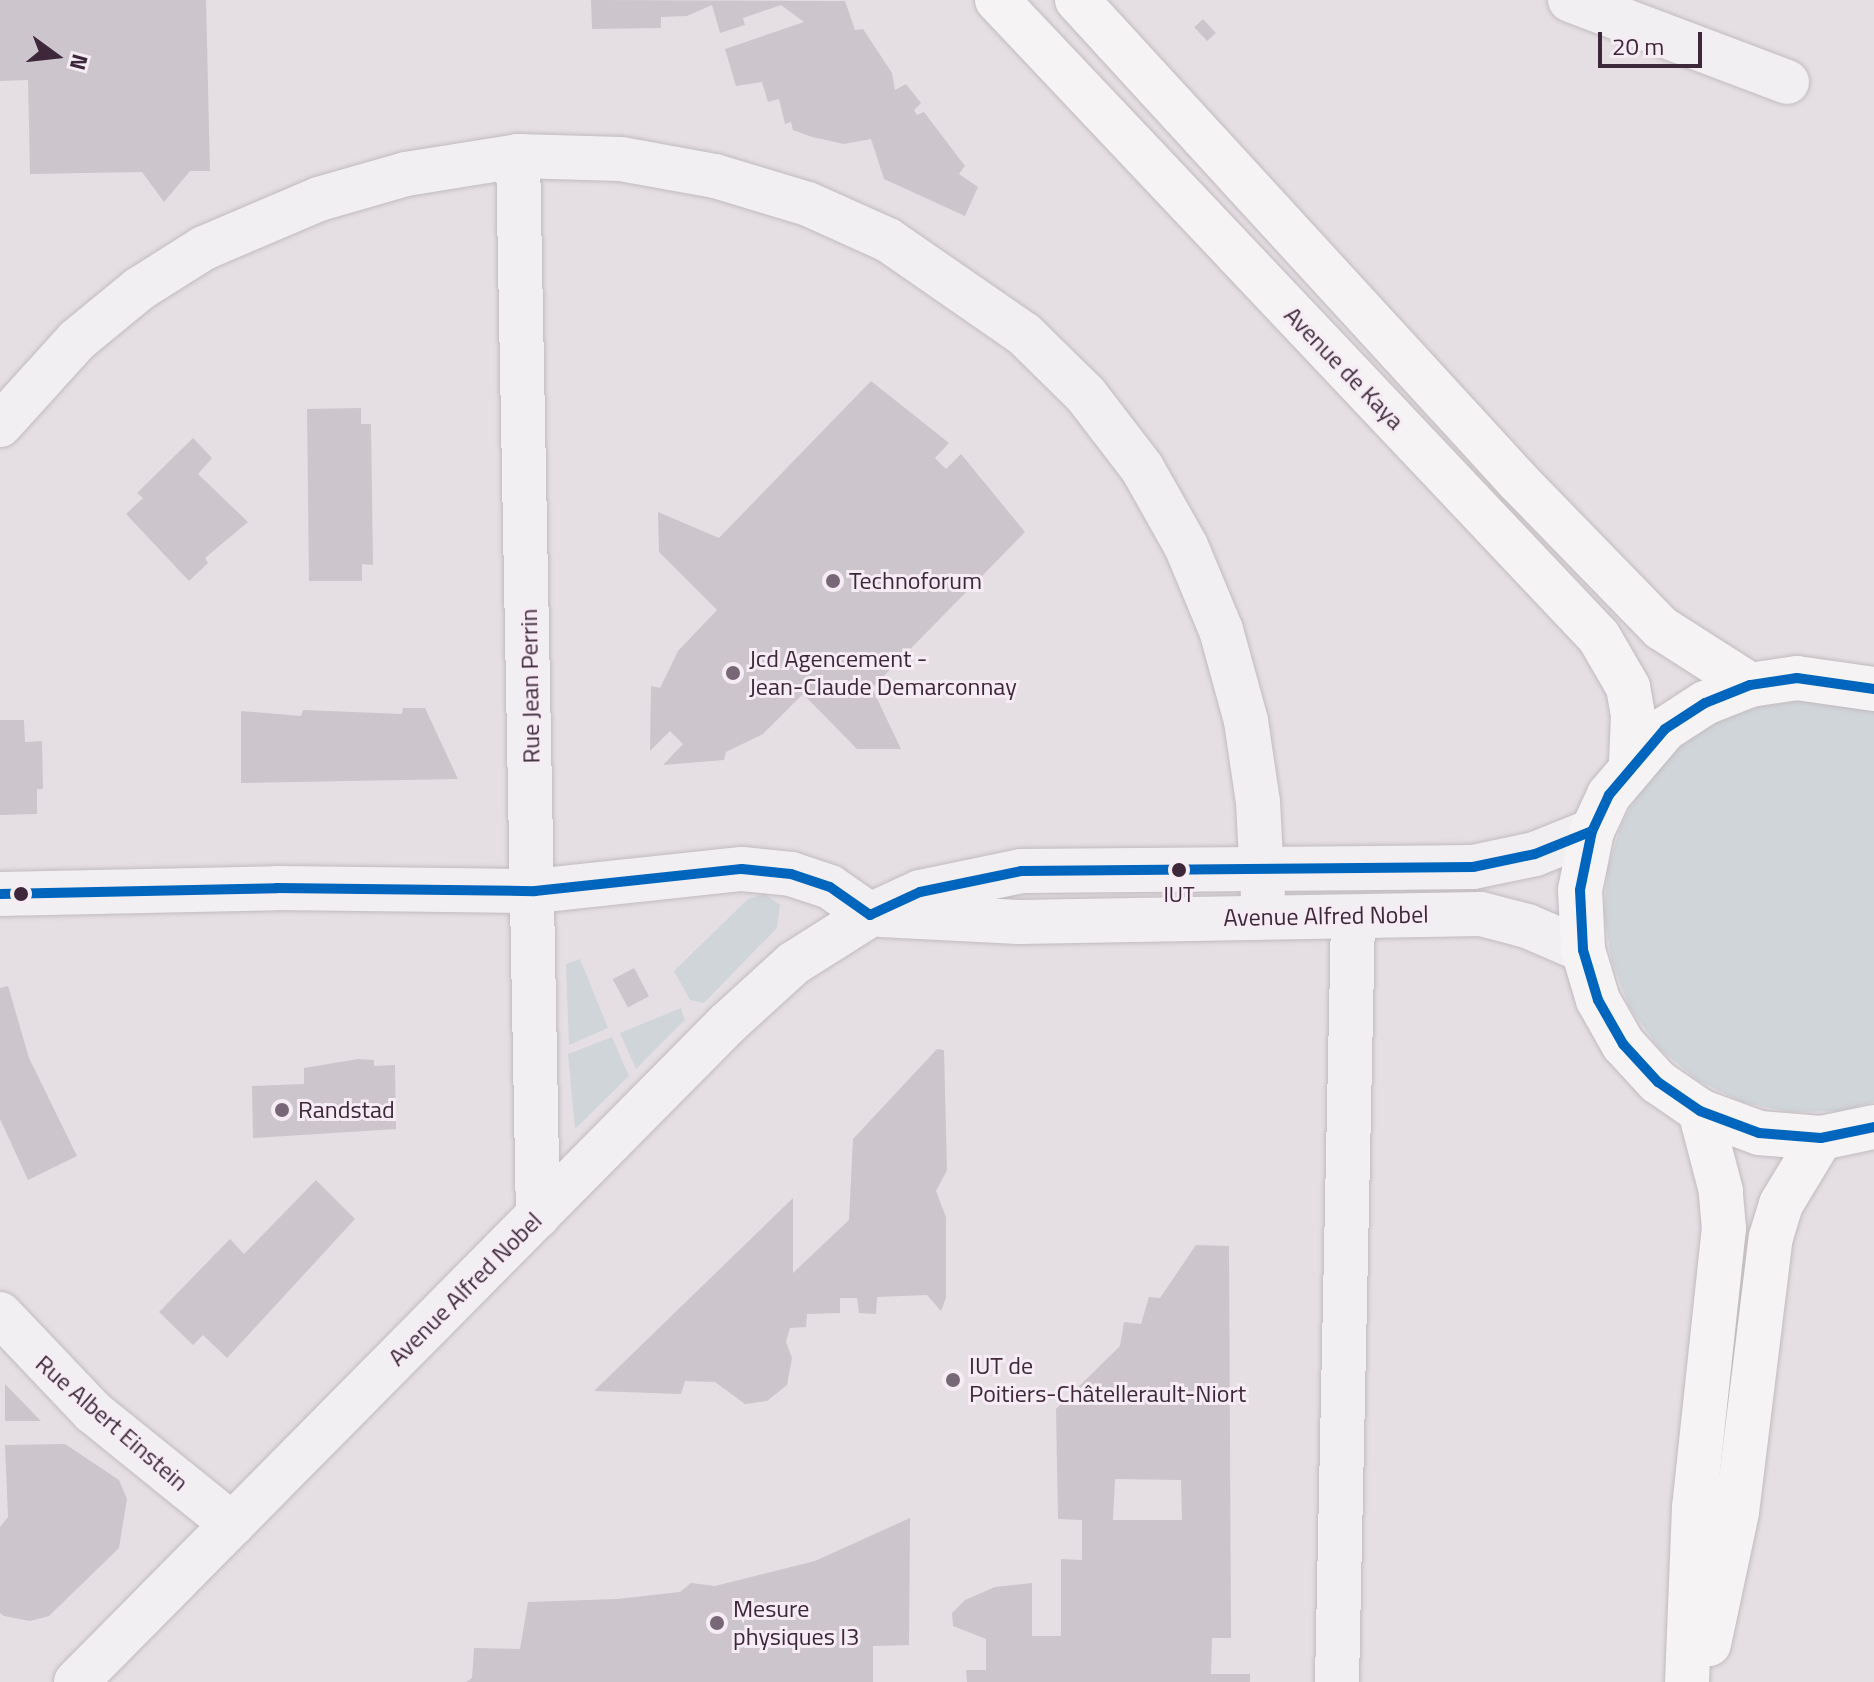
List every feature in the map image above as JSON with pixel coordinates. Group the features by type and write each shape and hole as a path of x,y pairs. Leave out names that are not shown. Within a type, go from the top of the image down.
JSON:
{"main road":[{"name":"Avenue de Kaya","path":"997,0 1599,637 1628,687 1633,715 1631,763"},
{"name":"Avenue de Kaya","path":"1077,0 1518,481 1661,628 1750,685"},
{"path":"1874,689 1797,678 1750,685 1675,722 1631,763 1592,831 1580,890 1583,950 1598,1000 1623,1044 1658,1082 1700,1111 1759,1133 1821,1138 1874,1127"},
{"path":"1687,1682 1694,1508 1724,1229 1721,1191 1700,1111"},
{"path":"1701,1682 1737,1512 1771,1237 1781,1204 1821,1138"}],"street":[{"path":"1570,0 1787,82"},
{"path":"0,425 77,340 139,289 204,248 319,199 406,174 518,156 671,166 808,204 888,240 1024,334 1086,395 1124,443 1186,546 1221,630 1246,721 1263,871 1264,917"},
{"name":"Rue Jean Perrin","path":"518,156 535,891 538,1216"},
{"name":"Avenue Alfred Nobel","path":"76,1682 761,993 794,963 870,915 920,892 1021,871 1473,867 1535,854 1592,831"},
{"path":"0,894 277,888 535,891 742,869 791,874 830,887 870,915"},
{"name":"Avenue Alfred Nobel","path":"870,915 1019,922 1481,914 1527,926 1583,950"},
{"path":"1337,1682 1353,917"},
{"name":"Rue Albert Einstein","path":"0,1314 93,1412 232,1524"}],"shaded area":[{"path":"1804,700 1874,711 1874,1102 1840,1111 1790,1112 1742,1102 1697,1080 1659,1048 1630,1008 1612,962 1604,913 1608,867 1622,823 1645,783 1677,749 1715,723 1758,707"},
{"path":"765,894 780,905 777,928 704,1003 690,1000 674,971 748,899"},
{"path":"580,959 608,1028 569,1045 566,964"},
{"path":"681,1008 685,1020 636,1069 620,1033"},
{"path":"612,1037 629,1076 575,1129 568,1054"}],"building":[{"path":"0,0 206,0 210,171 190,171 164,202 142,172 30,174 28,80 0,81"},
{"path":"591,0 845,1 855,30 863,29 892,73 895,90 906,84 921,103 914,110 917,115 924,112 965,166 959,174 978,187 965,216 884,179 871,139 844,144 793,130 791,122 785,124 779,99 768,102 762,82 736,86 725,49 804,22 781,5 743,18 745,25 720,33 712,5 687,16 661,17 661,28 592,29"},
{"path":"1203,19 1216,33 1207,41 1194,27"},
{"name":"Technoforum","path":"871,381 949,443 935,458 946,469 961,454 1025,532 872,688 901,749 857,749 803,694 763,734 726,752 724,760 663,765 683,744 670,731 650,751 651,686 660,688 678,651 717,610 659,552 658,512 719,538"},
{"path":"361,408 361,424 371,424 373,565 362,564 362,581 309,581 307,409"},
{"path":"193,438 212,458 198,474 248,522 205,558 208,563 189,581 126,514 143,498 137,493"},
{"path":"403,708 425,708 458,779 241,783 241,711 301,716 303,710 402,714"},
{"path":"0,720 24,720 25,742 42,741 43,789 37,789 37,814 0,815"},
{"path":"634,968 649,996 628,1008 613,979"},
{"path":"8,986 29,1058 77,1156 28,1180 0,1119 0,988"},
{"path":"937,1049 944,1050 947,1170 936,1191 946,1217 946,1298 941,1311 927,1295 877,1297 876,1314 859,1313 857,1298 840,1298 840,1313 807,1314 806,1327 790,1328 786,1342 792,1358 787,1385 767,1401 745,1404 715,1382 685,1381 681,1394 594,1391 793,1198 793,1273 849,1220 853,1139"},
{"path":"358,1059 374,1060 374,1066 395,1065 396,1129 253,1138 252,1086 304,1084 304,1068"},
{"path":"316,1180 355,1219 227,1358 203,1335 193,1345 159,1312 230,1239 244,1254"},
{"path":"1196,1245 1229,1246 1231,1638 1212,1638 1211,1674 1250,1674 1250,1682 967,1682 966,1670 986,1670 986,1639 953,1626 952,1613 965,1600 995,1587 1032,1583 1032,1636 1061,1636 1061,1559 1082,1560 1082,1520 1058,1519 1056,1409 1120,1346 1124,1322 1141,1324 1149,1297 1160,1298","holes":["1115,1479 1181,1480 1182,1520 1113,1520"]},
{"path":"5,1384 41,1421 5,1421"},
{"path":"65,1444 119,1480 127,1499 119,1548 49,1616 30,1621 4,1616 0,1613 0,1527 8,1517 5,1445"},
{"name":"Mesure physiques I3","path":"910,1518 909,1645 873,1646 873,1682 466,1682 472,1678 474,1648 520,1649 528,1602 617,1599 680,1592 691,1583 715,1586 815,1561"}],"transit line":[{"path":"1874,689 1797,678 1750,685 1705,703 1665,729 1609,795 1592,831 1580,890 1583,950 1598,1000 1623,1044 1658,1082 1700,1111 1759,1133 1821,1138 1874,1127"},
{"path":"870,915 920,892 1021,871 1473,867 1535,854 1592,831"},
{"path":"0,894 277,888 535,891 742,869 791,874 830,887 870,915"}],"place":[{"name":"Technoforum","path":"833,581"},
{"name":"Jcd Agencement - Jean-Claude Demarconnay","path":"733,673"},
{"name":"IUT","path":"1179,870"},
{"name":"Randstad","path":"282,1110"},
{"name":"IUT de Poitiers-Châtellerault-Niort","path":"953,1380"},
{"name":"Mesure physiques I3","path":"717,1623"}]}
